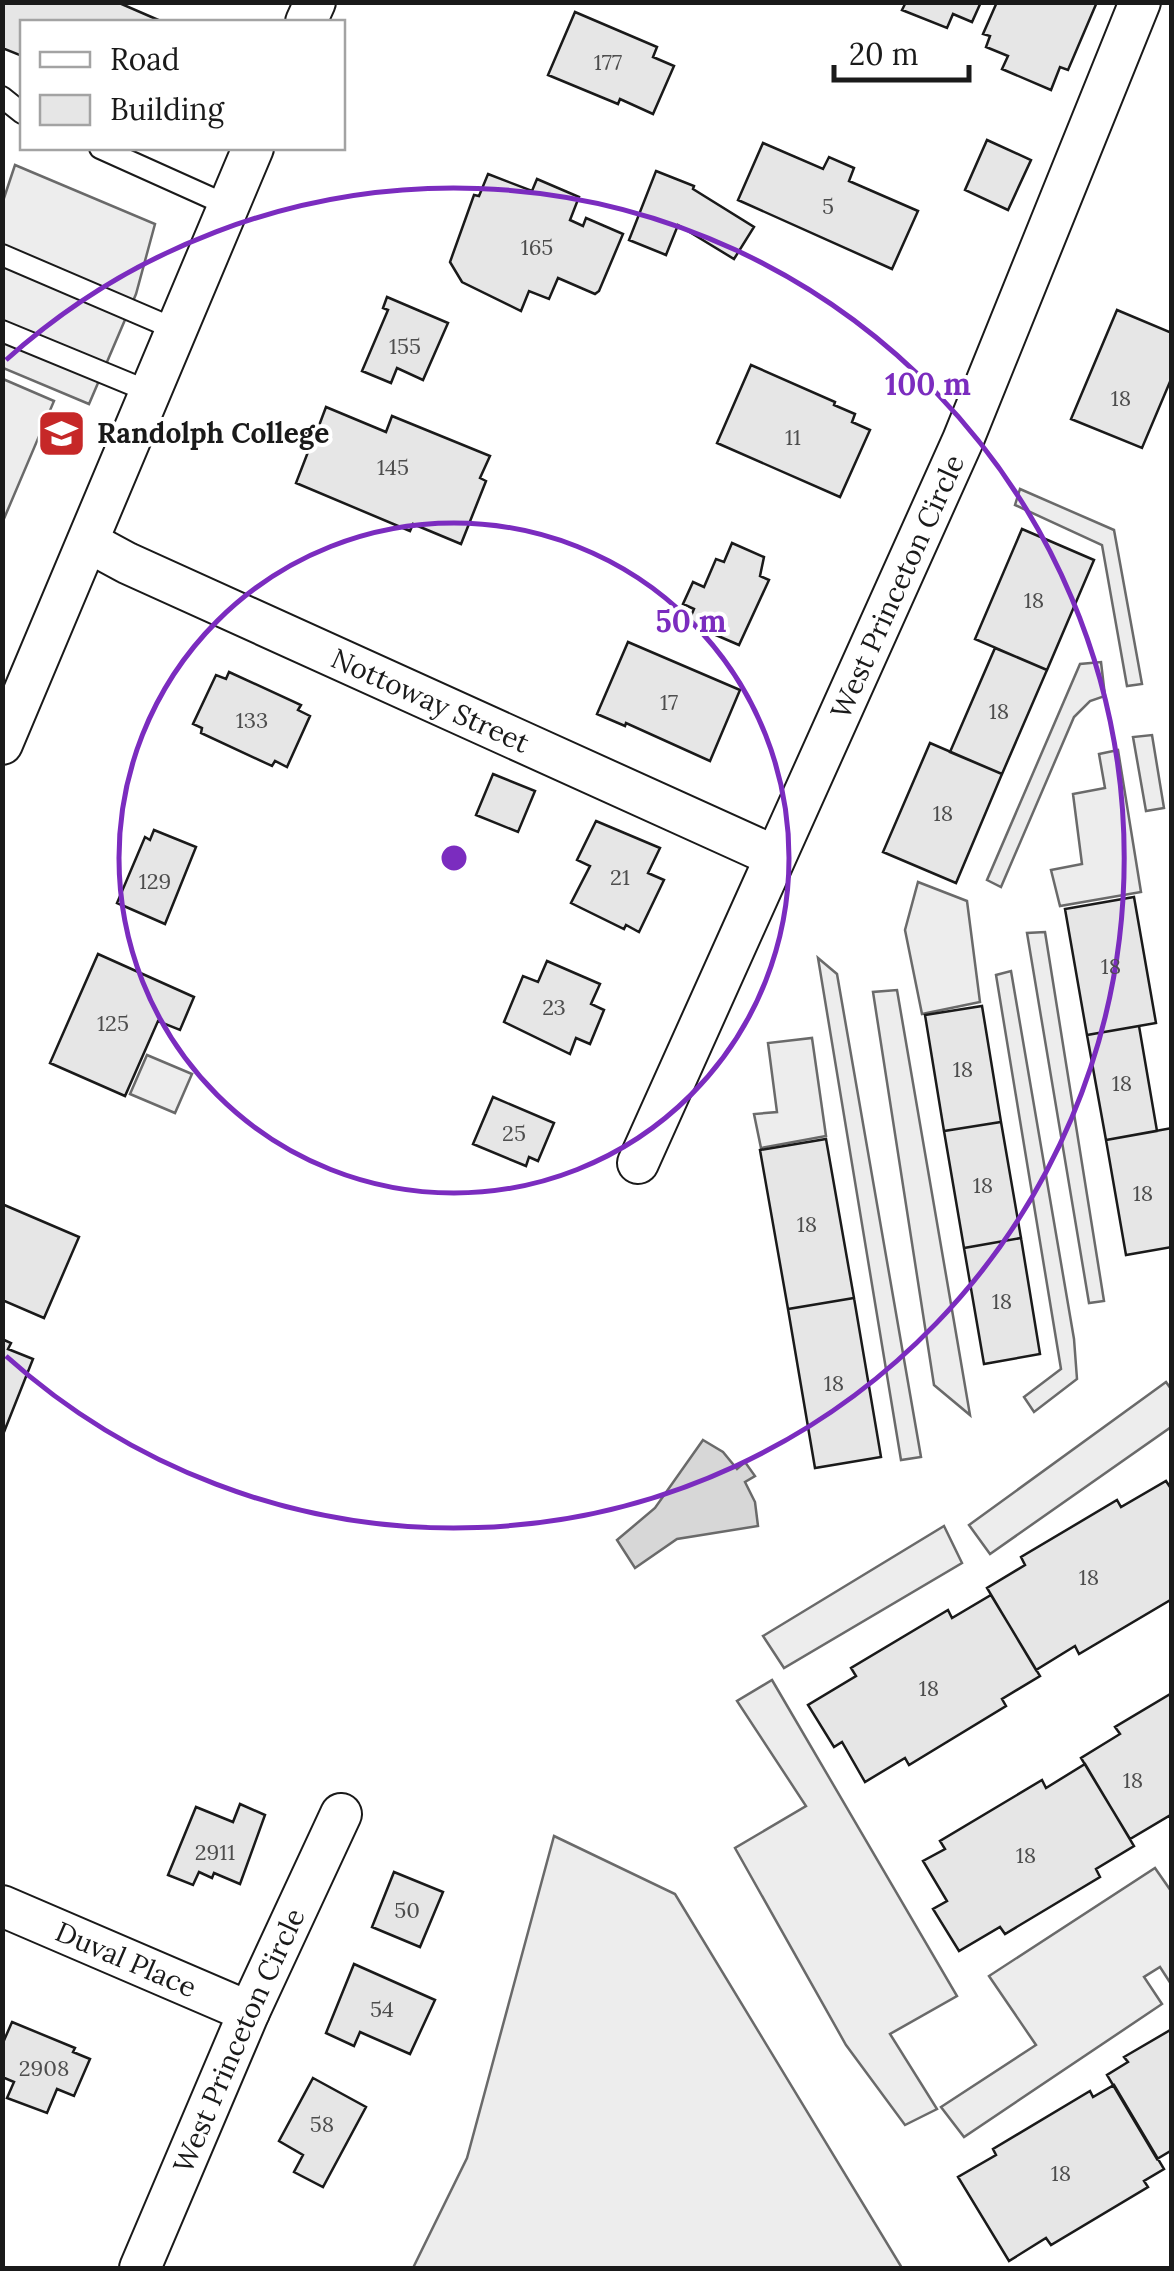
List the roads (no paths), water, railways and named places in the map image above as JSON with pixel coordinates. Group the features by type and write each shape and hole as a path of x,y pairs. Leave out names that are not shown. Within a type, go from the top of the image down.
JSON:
{"street":[{"name":"West Princeton Circle","path":"638,1163 963,440 1140,2"},
{"path":"2,744 253,150"},
{"name":"Nottoway Street","path":"90,543 127,564 774,856"},
{"name":"West Princeton Circle","path":"140,2268 250,2012 342,1814"},
{"name":"Duval Place","path":"2,1906 250,2012"}],"lane":[{"path":"104,150 229,206"},
{"path":"2,255 177,330"},
{"path":"2,332 150,392"}],"place":[{"name":"Randolph College","path":"62,433"}]}
